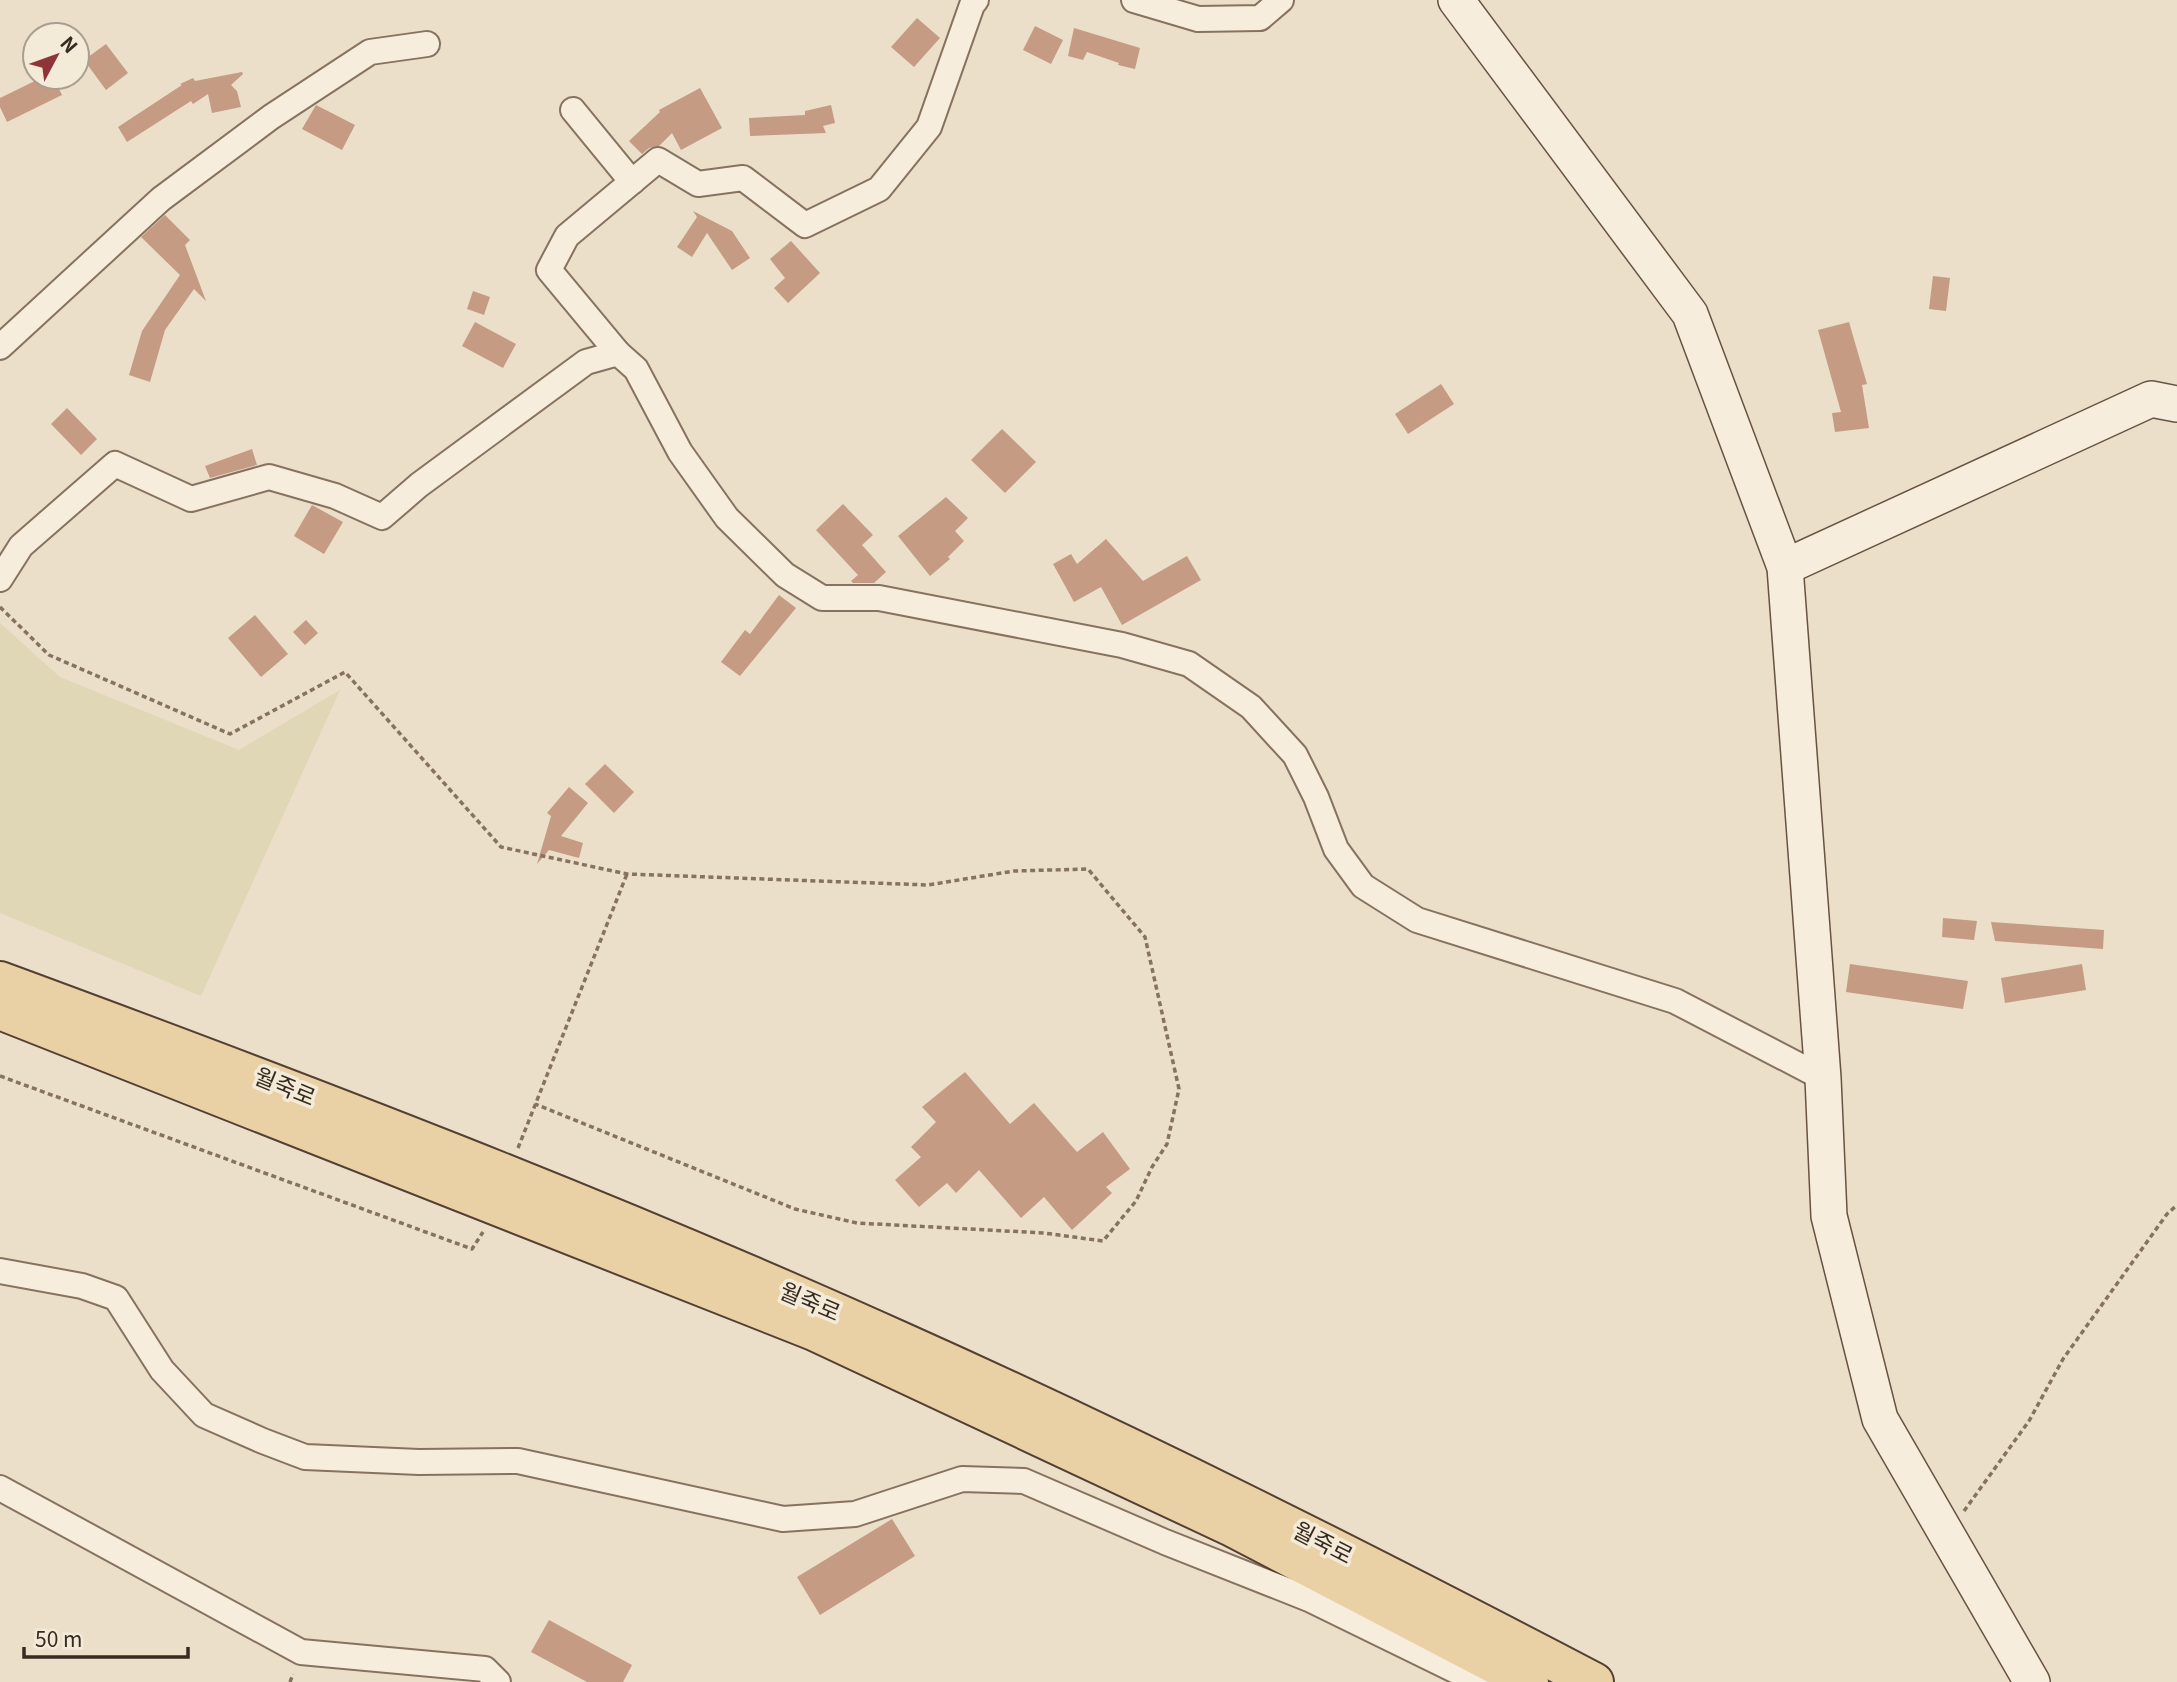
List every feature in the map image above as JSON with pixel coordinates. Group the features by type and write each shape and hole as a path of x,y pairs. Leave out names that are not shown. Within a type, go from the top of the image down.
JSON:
{"main road":[{"name":"월죽로","path":"0,981 233,1067 576,1203 903,1342 1230,1496 1594,1682"},
{"name":"월죽로","path":"0,1010 814,1331 1230,1526 1529,1682"}],"street":[{"path":"976,0 929,127 879,189 805,225 743,178 698,184 658,160 567,236 549,270 618,353 636,369 680,452 727,518 785,575 821,598 879,598 1122,645 1189,664 1251,707 1295,755 1316,797 1336,849 1363,886 1417,920 1675,1001 1823,1078"},
{"path":"1134,0 1198,19 1260,18 1281,0"},
{"path":"1456,0 1689,314 1785,567 1823,1078 1829,1216 1880,1419 2032,1682"},
{"path":"0,347 161,199 271,117 370,51 427,44"},
{"path":"573,110 632,182"},
{"path":"0,579 21,546 115,464 191,499 269,477 335,496 382,517 419,485 586,362 618,353"},
{"path":"1785,567 2151,399 2177,404"},
{"path":"0,1271 82,1286 116,1298 162,1370 204,1415 305,1457 419,1462 517,1461 783,1519 855,1514 962,1479 1024,1481 1165,1542 1309,1599 1479,1682"},
{"path":"0,1488 301,1652 485,1669 498,1682"}],"path":[{"path":"0,607 49,655 230,734 345,672 501,847 627,874 929,885 1014,871 1088,869 1145,937 1179,1089 1167,1144 1152,1167 1136,1201 1104,1241 1032,1232 857,1223 795,1209 535,1104"},
{"path":"518,1150 627,874"},
{"path":"0,1076 472,1249 485,1229"},
{"path":"1947,1536 2029,1421 2063,1359 2167,1214 2177,1205"}],"shaded area":[{"path":"0,623 60,677 239,750 340,690 201,996 0,913"}],"building":[{"path":"917,18 940,38 914,67 891,47"},
{"path":"1035,26 1063,40 1051,64 1023,50"},
{"path":"1074,28 1140,48 1135,69 1087,52 1083,60 1068,56"},
{"path":"106,44 128,73 106,90 91,70 91,55"},
{"path":"242,72 231,85 237,91 241,107 212,113 208,94 193,104 191,101 127,142 118,127 193,78 195,81"},
{"path":"21,88 21,91 60,91 62,95 7,122 0,107 0,98"},
{"path":"700,88 722,128 681,150 672,133 659,146 649,148 642,154 629,141 660,112 659,110"},
{"path":"316,105 355,125 342,150 302,129"},
{"path":"831,105 835,123 823,126 826,133 750,136 749,118 805,115 805,111"},
{"path":"693,211 732,231 750,258 732,270 707,233 692,257 677,247 697,217"},
{"path":"165,215 190,240 185,245 206,301 194,289 165,330 150,382 129,375 142,331 180,275 141,237"},
{"path":"791,241 820,273 788,303 774,288 785,278 770,259"},
{"path":"1933,276 1950,278 1946,311 1929,309"},
{"path":"473,291 490,297 484,315 467,309"},
{"path":"475,322 516,344 503,368 462,346"},
{"path":"1849,322 1867,384 1862,385 1869,428 1835,432 1832,413 1841,412 1818,330"},
{"path":"1441,384 1454,404 1408,434 1395,414"},
{"path":"67,408 97,439 81,455 51,424"},
{"path":"1002,429 1036,462 1005,493 971,460"},
{"path":"252,449 257,465 210,478 205,466"},
{"path":"946,497 968,518 955,531 964,541 948,557 950,559 930,576 898,536"},
{"path":"843,504 873,535 862,545 886,572 874,583 853,583 851,581 858,575 816,530"},
{"path":"312,505 343,522 324,554 294,536"},
{"path":"1106,539 1143,581 1187,556 1201,580 1122,625 1101,587 1074,602 1053,564 1071,554 1077,564"},
{"path":"779,595 796,608 740,676 721,662 745,630 750,634"},
{"path":"255,615 288,654 261,677 228,638"},
{"path":"306,620 318,633 305,645 293,632"},
{"path":"605,764 634,792 614,813 585,784"},
{"path":"569,787 588,803 561,836 583,843 579,858 549,850 537,864 551,816 547,813"},
{"path":"1943,918 1977,921 1974,940 1942,937"},
{"path":"1991,922 2104,930 2103,949 1995,941"},
{"path":"1850,964 1968,981 1963,1009 1846,992"},
{"path":"2082,964 2086,990 2005,1003 2001,978"},
{"path":"965,1072 1010,1124 1034,1103 1077,1152 1103,1132 1130,1169 1106,1187 1112,1193 1072,1230 1044,1197 1021,1218 979,1170 956,1193 947,1183 919,1207 895,1180 921,1157 911,1147 936,1122 922,1107"},
{"path":"892,1519 915,1556 820,1615 797,1577"},
{"path":"549,1620 632,1665 623,1682 587,1682 531,1652"}]}
